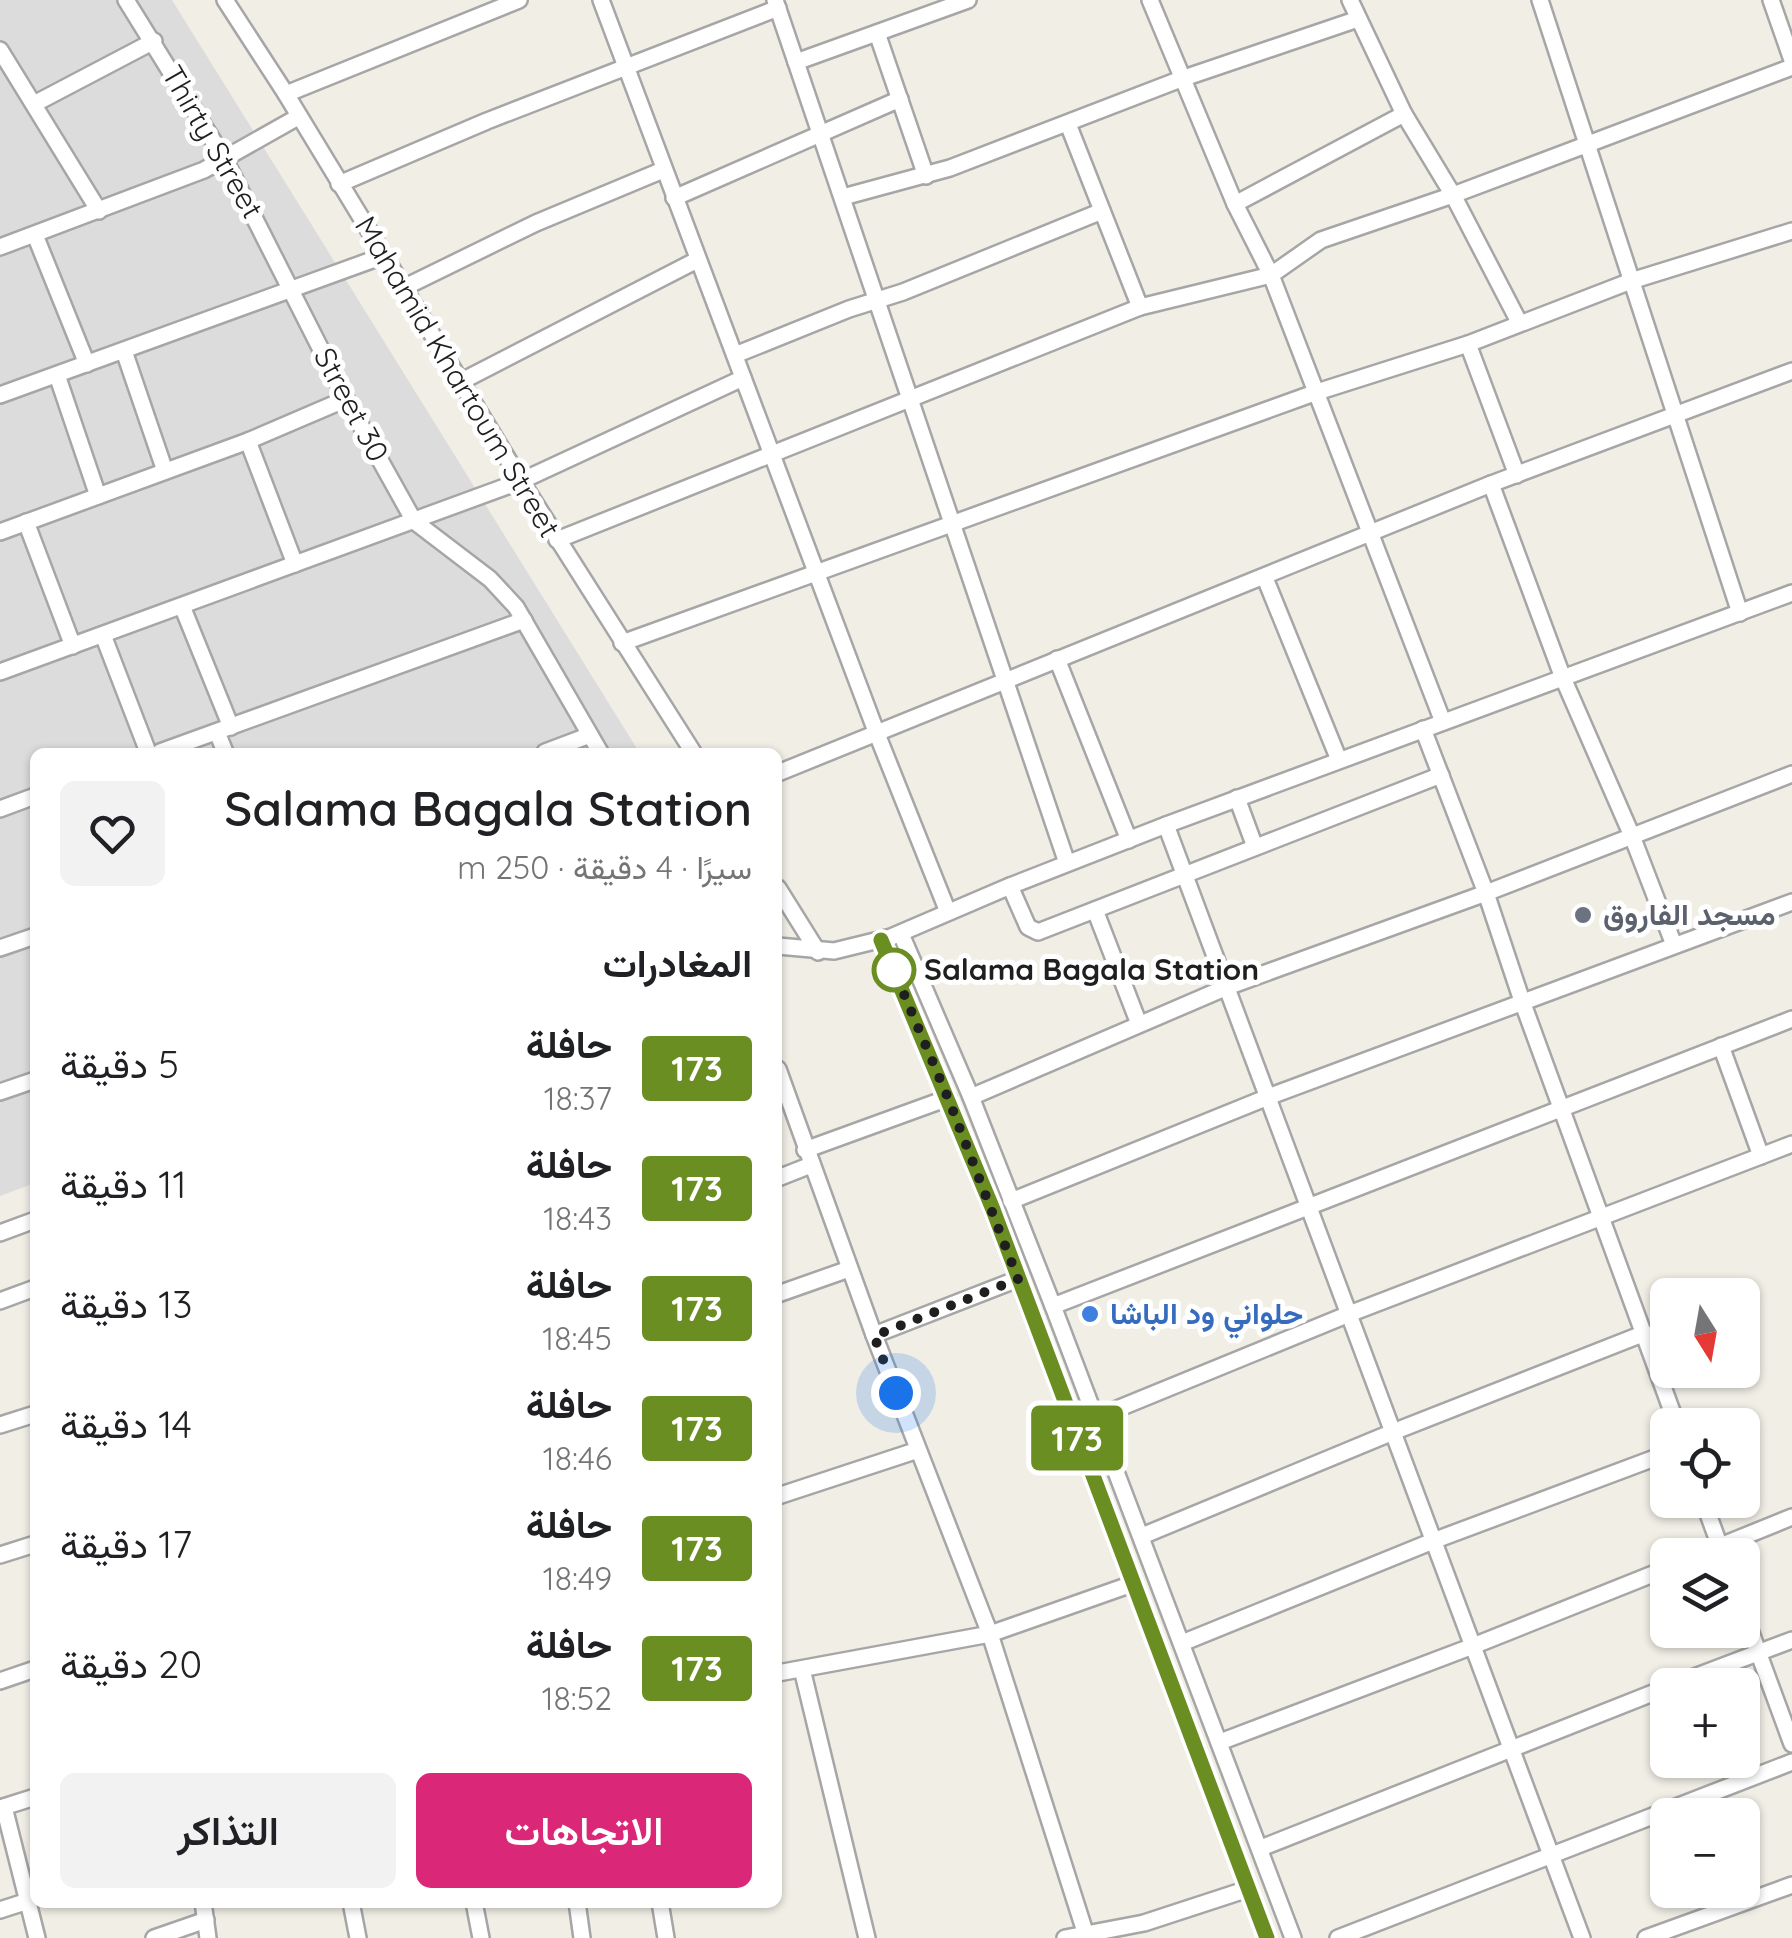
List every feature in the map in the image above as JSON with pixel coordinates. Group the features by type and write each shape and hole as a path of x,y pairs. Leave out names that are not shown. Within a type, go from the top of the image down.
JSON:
{"street":[{"name":"Thirty Street","path":"126,0 225,160 292,288"},
{"path":"286,94 519,0"},
{"path":"601,0 876,734 948,912"},
{"path":"796,62 946,4 968,0"},
{"path":"1150,0 1235,204 1270,275 1443,722"},
{"path":"1350,0 1404,114 1454,194 1519,322"},
{"path":"1540,0 1740,612"},
{"path":"558,540 1140,307 1270,275 1321,240 1454,194 1792,64 1771,0"},
{"name":"Mahamid Khartoum Street","path":"229,1 521,481 689,748"},
{"path":"339,184 777,4 1067,863"},
{"path":"843,197 926,176 1181,80 1358,19"},
{"path":"877,33 926,176"},
{"path":"34,104 154,41"},
{"path":"0,50 99,211"},
{"path":"674,198 900,99"},
{"path":"1235,204 1404,114"},
{"path":"0,248 225,160 298,117"},
{"path":"1068,124 1140,307"},
{"path":"403,288 536,223 664,170"},
{"path":"734,355 1102,211"},
{"path":"622,642 1317,392 1468,344 1631,281 1792,231"},
{"path":"35,235 87,364"},
{"path":"0,395 384,256"},
{"path":"460,382 698,260"},
{"name":"Street 30","path":"292,288 346,399 414,521"},
{"path":"1468,344 1517,475"},
{"path":"124,351 165,471"},
{"path":"782,771 1491,484 1792,371"},
{"path":"56,375 98,496"},
{"path":"0,672 521,481 744,378"},
{"path":"0,532 248,441 346,399"},
{"path":"248,441 295,564"},
{"path":"1491,484 1563,678 1632,836 1674,946"},
{"path":"414,521 490,579 524,620 598,748"},
{"path":"26,522 73,646"},
{"path":"1265,578 1339,760"},
{"path":"782,947 818,952 901,934 1166,825 1792,593"},
{"path":"182,606 224,730 225,748"},
{"path":"172,748 524,620"},
{"path":"102,635 146,748"},
{"path":"1058,659 1129,840"},
{"path":"1423,728 1671,1408"},
{"path":"556,748 590,735"},
{"path":"1010,886 1028,927 1035,932 1440,775"},
{"path":"971,1097 1226,987 1486,893 1792,775"},
{"path":"0,809 30,798"},
{"path":"1237,798 1255,848"},
{"path":"1166,825 1582,1938"},
{"path":"782,894 818,952"},
{"path":"1011,1202 1268,1097 1792,902"},
{"path":"1095,910 1140,1024"},
{"path":"901,934 1054,1306 1294,1938"},
{"path":"881,940 948,1098 1267,1938"},
{"path":"0,948 30,943"},
{"path":"1054,1306 1792,1020"},
{"path":"1722,1046 1761,1156"},
{"path":"0,1092 30,1082"},
{"path":"782,1082 874,1336 990,1634 1086,1935"},
{"path":"782,1175 808,1158 948,1098"},
{"path":"1073,1428 1349,1314 1792,1144"},
{"path":"0,1233 30,1222"},
{"path":"782,1293 849,1269"},
{"path":"874,1336 1018,1279"},
{"path":"0,1300 30,1290"},
{"path":"1142,1536 1644,1333"},
{"path":"0,1425 30,1416"},
{"path":"782,1495 918,1450"},
{"path":"1182,1642 1650,1460"},
{"path":"1748,1538 1792,1517"},
{"path":"0,1555 30,1546"},
{"path":"1220,1742 1650,1575"},
{"path":"782,1672 990,1634 1132,1584"},
{"path":"1717,1668 1792,1640"},
{"path":"1757,1648 1792,1744"},
{"path":"802,1669 867,1938"},
{"path":"0,1681 30,1671"},
{"path":"1261,1848 1650,1694"},
{"path":"1338,1938 1792,1762"},
{"path":"30,1799 2,1808 38,1938"},
{"path":"1646,1938 1792,1885"},
{"path":"1065,1938 1113,1934 1248,1889"},
{"path":"0,1910 28,1901"},
{"path":"204,1908 208,1938"},
{"path":"352,1908 358,1938"},
{"path":"475,1908 481,1938"},
{"path":"578,1908 582,1938"},
{"path":"661,1908 666,1938"},
{"path":"154,1938 206,1920"}],"shaded area":[{"path":"0,0 172,0 637,748 30,748 30,1185 0,1196"}],"bus line":[{"name":"173","path":"881,940 992,1207 1267,1938"}],"place":[{"name":"مسجد الفاروق","path":"1583,915"},
{"name":"Salama Bagala Station","path":"894,970"},
{"name":"حلواني ود الباشا","path":"1090,1314"}],"route":[{"path":"894,970 892,966 1018,1279 874,1336 896,1393"}]}
